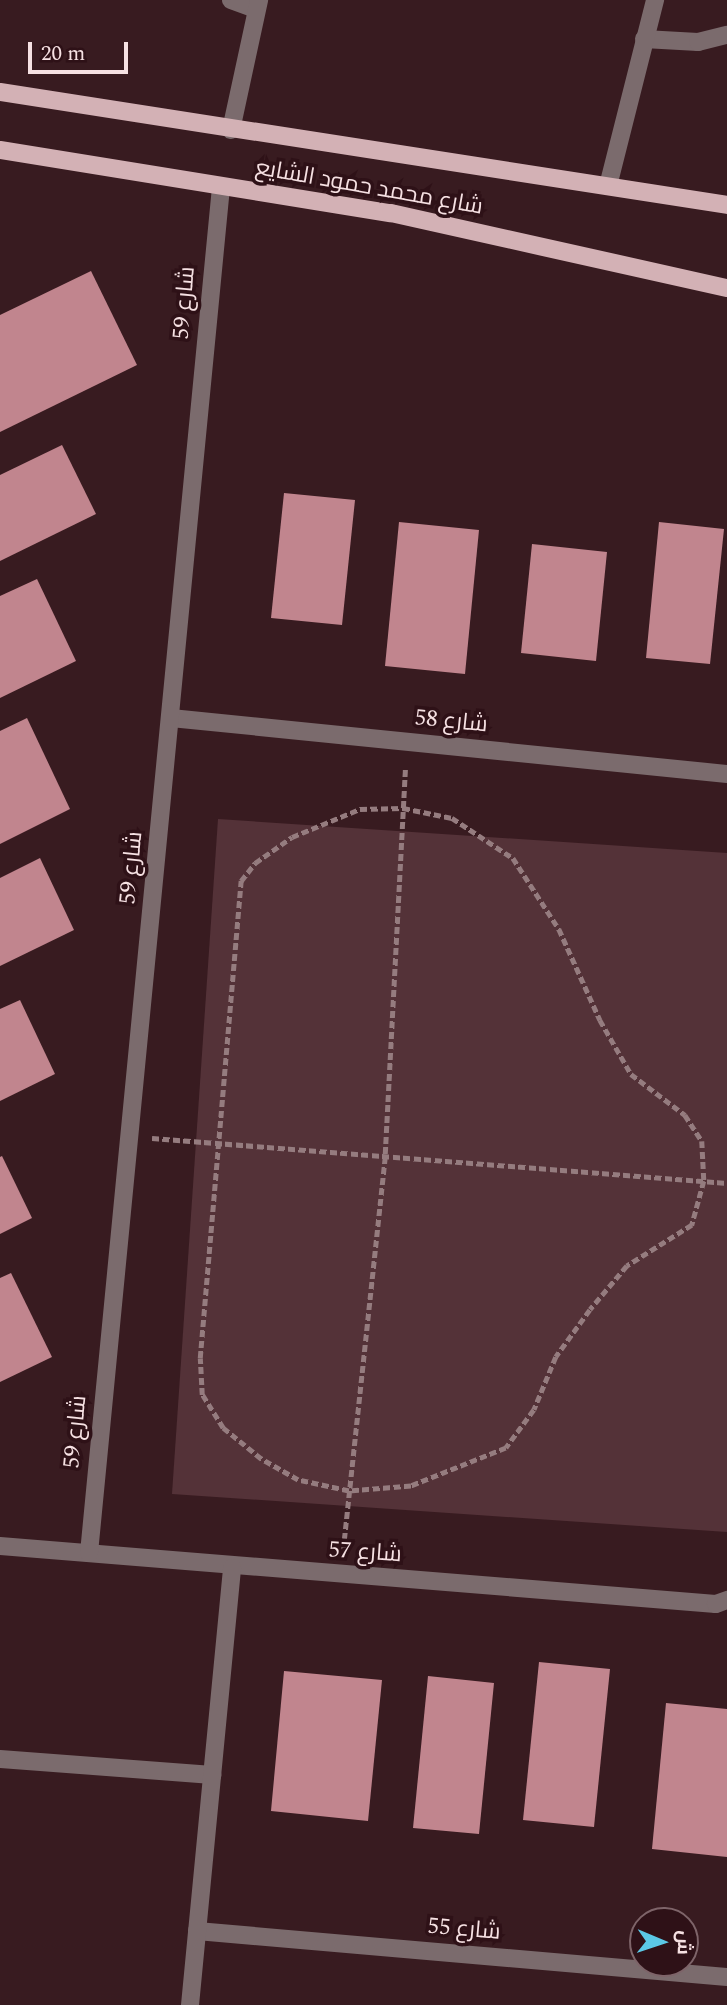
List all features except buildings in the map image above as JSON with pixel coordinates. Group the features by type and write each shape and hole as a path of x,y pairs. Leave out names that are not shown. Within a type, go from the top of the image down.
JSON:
{"main road":[{"name":"شارع محمد حمود الشايع","path":"0,92 727,205"},
{"name":"شارع محمد حمود الشايع","path":"0,150 391,213 727,288"}],"street":[{"path":"231,0 257,5 231,130"},
{"path":"608,186 655,0"},
{"path":"644,39 698,42 727,36"},
{"name":"شارع 59","path":"89,1553 221,187"},
{"name":"شارع 58","path":"171,718 727,774"},
{"name":"شارع 57","path":"0,1546 232,1568 716,1604 727,1600"},
{"path":"190,2005 232,1568"},
{"path":"0,1759 212,1775"},
{"name":"شارع 55","path":"197,1931 727,1977"}],"path":[{"path":"340,1576 385,1154 407,742"},
{"path":"403,808 452,818 513,858 559,929 600,1020 631,1074 685,1115 702,1141 704,1181 692,1224 627,1266 590,1310 556,1357 534,1410 506,1448 411,1486 349,1491 298,1480 261,1460 223,1428 202,1395 200,1358 241,881 255,863 292,837 360,809 403,808"},
{"path":"130,1137 385,1154 727,1183"}],"shaded area":[{"path":"218,819 727,853 727,1532 172,1494"}]}
